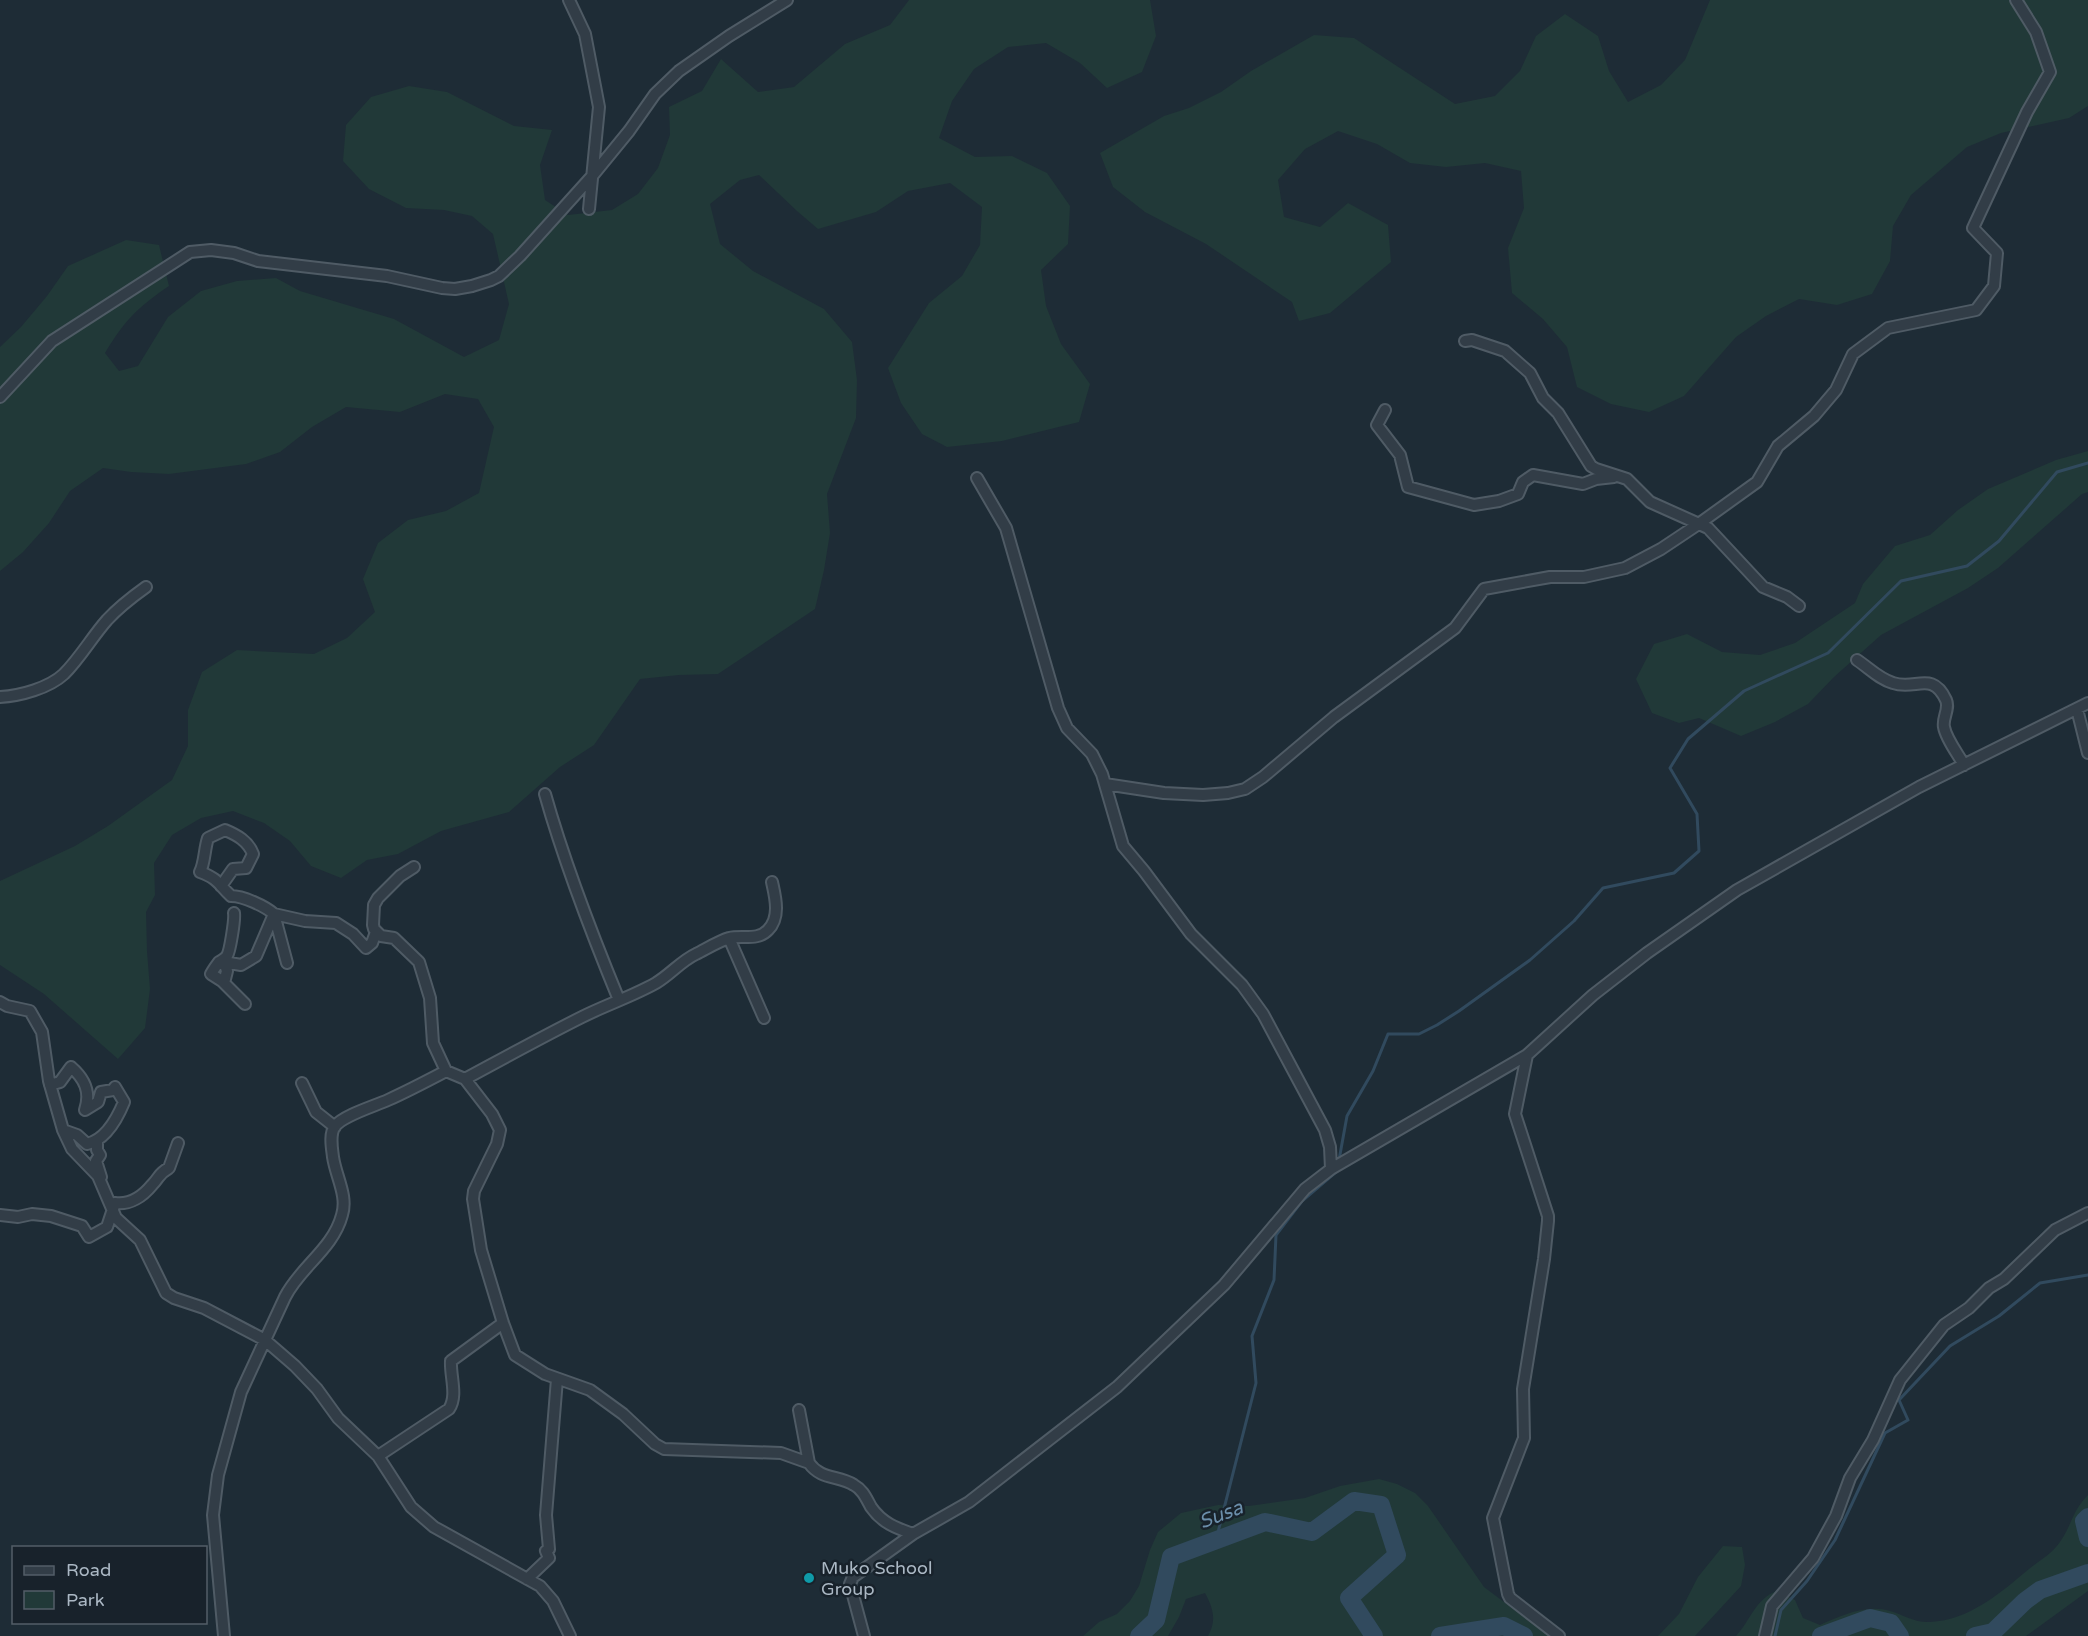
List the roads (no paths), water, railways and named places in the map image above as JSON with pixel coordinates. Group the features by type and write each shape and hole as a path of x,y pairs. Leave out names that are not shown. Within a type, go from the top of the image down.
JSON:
{"street":[{"path":"569,0 585,34 599,107 589,209"},
{"path":"0,397 52,341 190,252 211,250 234,253 258,261 387,276 442,288 455,289 472,286 499,276 593,175 656,94 680,71 729,36 787,0"},
{"path":"1105,784 1164,793 1203,795 1245,789 1263,777 1334,717 1455,628 1484,589 1550,578 1584,578 1625,568 1661,549 1757,482 1778,446 1814,416 1836,390 1853,354 1888,328 1976,310 1994,286 1997,253 1973,228 2027,112 2050,72 2036,32 2016,0"},
{"path":"1465,341 1472,340 1505,351 1530,373 1544,398 1558,413 1591,466 1627,479 1650,502 1708,528 1762,587 1787,597 1799,606"},
{"path":"1385,410 1377,425 1400,455 1408,487 1474,505 1499,501 1518,494 1523,482 1533,476 1583,484 1596,479 1617,476"},
{"path":"977,478 1006,528 1058,708 1067,728 1092,754 1105,784 1123,846 1191,934 1242,985 1263,1014 1325,1130 1336,1166"},
{"path":"0,698 29,692 63,675 122,604 146,587"},
{"path":"1857,660 1881,678 1893,683 1902,685 1931,682 1946,700 1944,729 1964,765"},
{"path":"864,1636 850,1581 855,1575 913,1534 969,1502 1117,1387 1224,1285 1305,1190 1336,1166 1527,1055 1593,994 1737,890 1919,787 2088,703"},
{"path":"2077,709 2088,753"},
{"path":"545,794 567,867 619,1000"},
{"path":"221,886 233,869 246,868 253,854 250,846 225,830 208,838 204,852 204,865 200,872 217,879 221,886 231,896 242,896 251,903 268,909 274,915 287,963"},
{"path":"414,867 400,876 378,898 373,910 373,925 376,932 381,936 394,938 418,962 430,998 433,1043 446,1071 465,1079 492,1114 501,1130 497,1144 474,1191 473,1199 479,1245 515,1355 520,1360 557,1379 590,1390 623,1414 655,1444 664,1449 781,1453 809,1463 821,1475 853,1484 885,1522 913,1534"},
{"path":"465,1079 583,1016 655,984 681,962 729,938 754,937 770,928 776,906 772,882"},
{"path":"234,913 232,942 227,956 218,963 211,974 224,983 245,1004"},
{"path":"274,915 305,921 336,923 353,934 366,948 372,943 376,932"},
{"path":"224,983 227,971 224,962 240,964 256,957 274,915"},
{"path":"729,938 764,1018"},
{"path":"0,1002 7,1006 30,1011 42,1032 50,1085 63,1130 72,1149 98,1176 112,1213 140,1240 166,1293 204,1308 265,1340 295,1366 317,1389 338,1418 378,1456 405,1499 434,1527 540,1586 553,1601 570,1636"},
{"path":"1527,1055 1515,1114 1548,1221 1523,1389 1524,1438 1493,1518 1510,1598 1559,1636"},
{"path":"50,1085 60,1082 71,1067 80,1074 86,1084 88,1101 85,1110 98,1102 101,1092 113,1090 115,1087 124,1102 119,1113 97,1142 100,1155 96,1161 100,1170 101,1184"},
{"path":"224,1636 213,1515 218,1474 236,1405 292,1282 322,1250 336,1230 342,1216 345,1204 334,1161 332,1139 334,1127 343,1120 446,1071"},
{"path":"302,1083 316,1112 334,1127"},
{"path":"63,1130 77,1135 87,1144 97,1142"},
{"path":"0,1215 51,1216 81,1226 89,1237 107,1227 115,1203 133,1202 152,1186 160,1172 169,1168 178,1143"},
{"path":"1765,1636 1772,1606 1813,1558 1836,1516 1850,1478 1873,1440 1900,1380 1944,1325 1969,1308 1989,1288 2004,1279 2055,1230 2088,1213"},
{"path":"378,1456 449,1409 453,1404 451,1361 503,1323"},
{"path":"527,1579 549,1558 546,1551 549,1549 546,1515 557,1379"},
{"path":"799,1410 809,1463"}],"waterway":[{"path":"1339,1160 1347,1116 1373,1071 1388,1034 1419,1034 1437,1025 1530,960 1574,921 1603,888 1674,873 1699,851 1697,814 1670,768 1688,739 1744,691 1828,653 1901,581 1967,566 1999,541 2057,472 2088,463"},
{"path":"1216,1540 1256,1383 1252,1336 1274,1280 1276,1235 1302,1201 1337,1169"},
{"path":"1775,1636 1781,1610 1807,1581 1835,1540 1885,1433 1908,1420 1899,1400 1950,1346 1999,1316 2040,1283 2088,1275"},
{"name":"Susa","path":"1139,1636 1156,1620 1171,1557 1265,1522 1312,1532 1354,1501 1381,1505 1397,1555 1349,1598 1374,1636"},
{"path":"2088,1517 2084,1521 2088,1538"},
{"path":"1975,1636 1993,1632 2040,1590 2088,1573"},
{"path":"1821,1636 1870,1618 1891,1623 1900,1636"},
{"name":"Susa","path":"1440,1636 1504,1626 1524,1636"}],"place":[{"name":"Muko School Group","path":"809,1578"}]}
